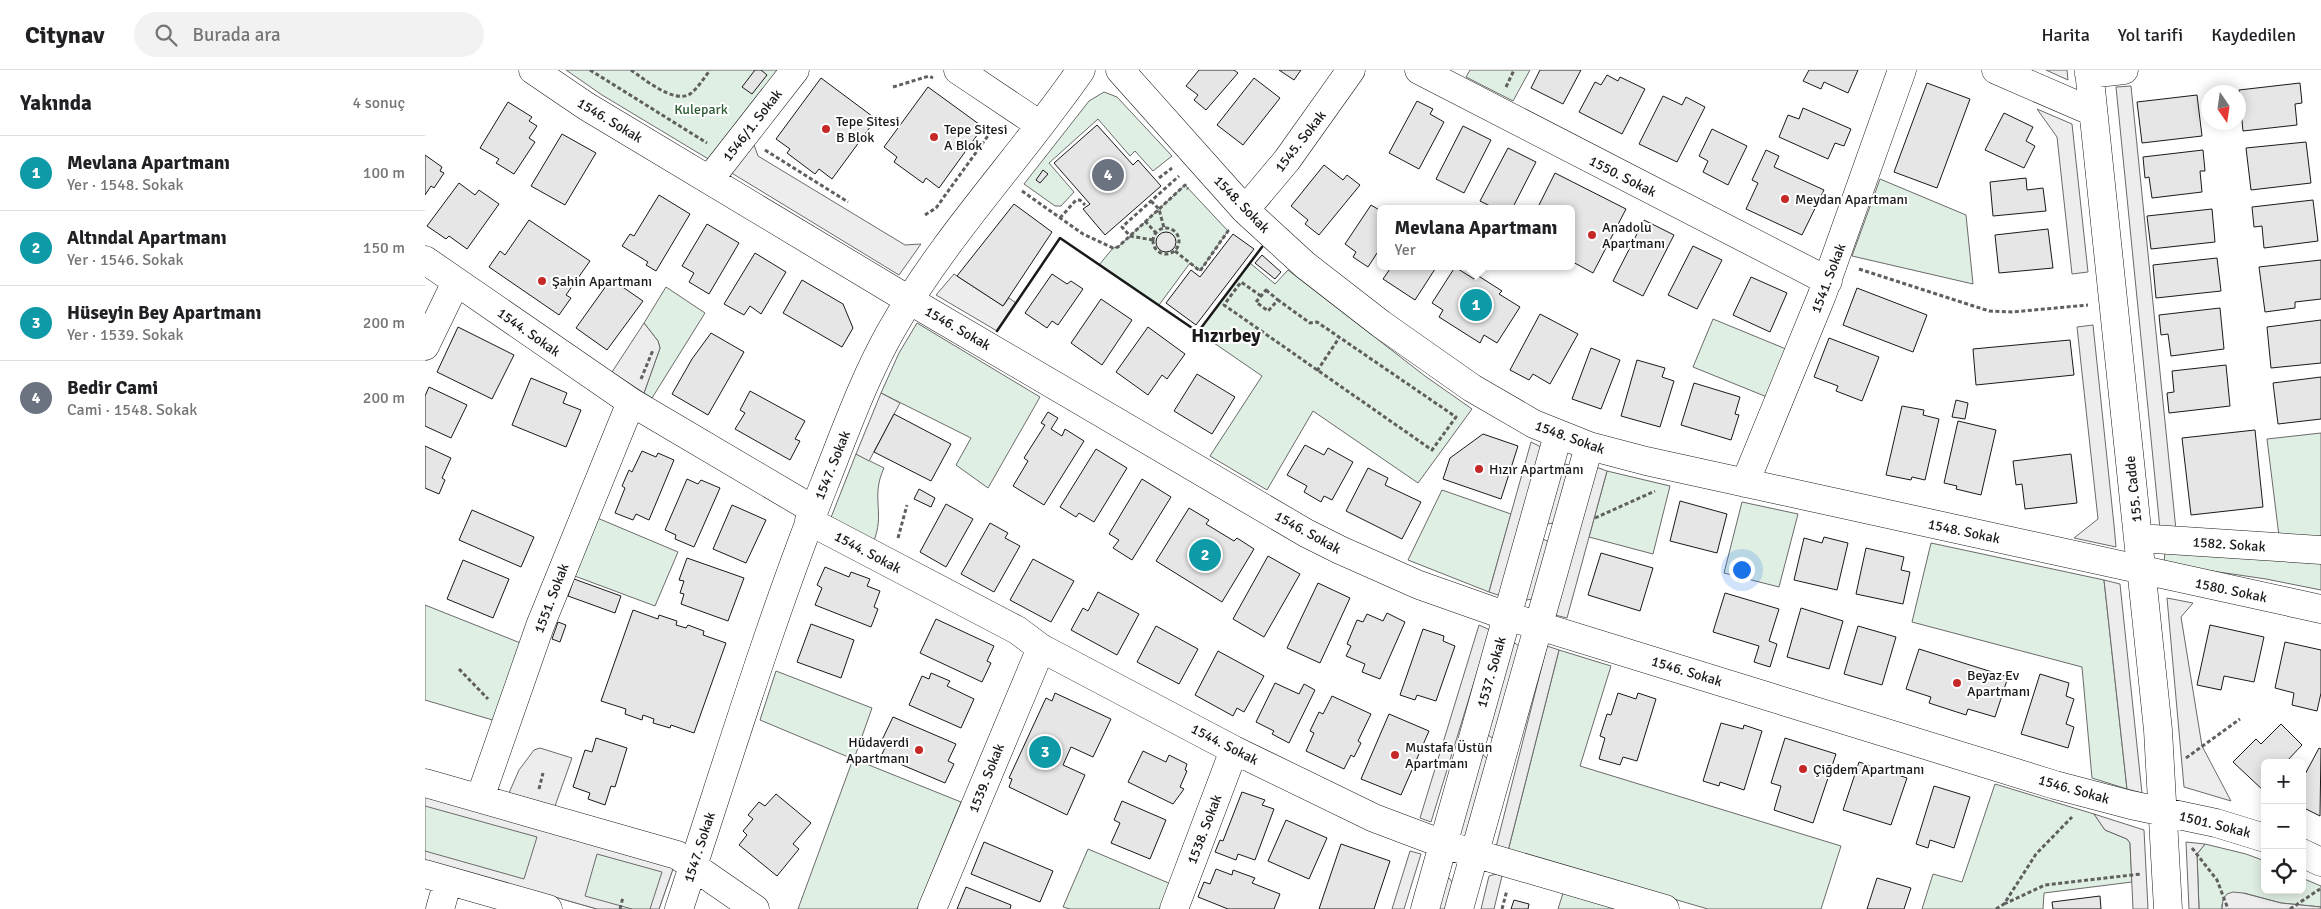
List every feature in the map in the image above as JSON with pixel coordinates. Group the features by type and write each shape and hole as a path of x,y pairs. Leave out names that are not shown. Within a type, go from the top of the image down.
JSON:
{"street":[{"name":"1546. Sokak","path":"533,70 586,106 909,300 1315,537 1395,574 1507,616 2055,784 2164,812"},
{"name":"1546/1. Sokak","path":"709,180 795,70"},
{"name":"1547. Sokak","path":"679,909 774,620 812,516 873,366 925,275 1081,70"},
{"name":"1548. Sokak","path":"1120,70 1245,210 1305,265 1389,329 1505,409 1558,435 1589,446 1646,461 2141,571"},
{"name":"1545. Sokak","path":"1245,210 1293,152 1351,70"},
{"name":"1550. Sokak","path":"1419,70 1831,271"},
{"name":"1541. Sokak","path":"1745,483 1831,271 1902,70"},
{"path":"1996,70 2093,112"},
{"path":"2089,72 2124,70"},
{"name":"155. Cadde","path":"2089,72 2161,769 2168,909"},
{"path":"948,76 1041,124"},
{"name":"1544. Sokak","path":"425,260 631,402 888,563 1017,630 1041,648 1234,750 1374,818 1443,844 1665,909"},
{"path":"425,346 456,282"},
{"name":"1551. Sokak","path":"481,798 571,547 631,402"},
{"name":"1537. Sokak","path":"1425,909 1558,435"},
{"path":"1459,909 1589,446"},
{"path":"1532,527 1564,537"},
{"name":"1582. Sokak","path":"2138,538 2321,550"},
{"name":"1580. Sokak","path":"2141,571 2321,609"},
{"name":"1539. Sokak","path":"932,909 1041,648"},
{"path":"1472,742 1503,752"},
{"name":"1538. Sokak","path":"1174,909 1234,750"},
{"path":"425,782 662,850 694,865 755,909"},
{"name":"1501. Sokak","path":"2164,812 2216,823 2261,837"},
{"path":"2306,855 2321,862"},
{"path":"441,909 437,878 548,909"}],"path":[{"path":"590,70 710,145"},
{"path":"631,70 663,91 679,97 691,93 710,70"},
{"path":"893,87 929,76 948,76"},
{"path":"925,215 936,208 995,128 993,123"},
{"path":"763,144 765,150 848,202"},
{"path":"1159,178 1178,163"},
{"path":"1001,177 1083,234 1113,248 1118,247 1185,185 1191,192"},
{"path":"1153,240 1130,236 1122,227 1135,213 1172,183"},
{"path":"1060,218 1076,200 1080,200 1085,205"},
{"path":"1151,201 1159,209 1164,228"},
{"path":"1145,221 1156,233"},
{"path":"1175,251 1200,271 1228,231 1222,224"},
{"path":"1164,228 1173,230 1179,237 1179,246 1169,255 1161,254 1154,248 1153,240 1156,233 1164,228"},
{"path":"1831,271 1989,311 2012,312 2113,303"},
{"path":"1261,296 1241,282 1224,305 1433,450 1456,417 1317,322 1310,324 1265,290 1261,296 1256,302 1268,312 1278,300"},
{"path":"1317,371 1339,338"},
{"path":"1587,521 1663,488"},
{"path":"888,563 897,542 907,505"},
{"path":"459,669 479,688 507,722"},
{"path":"2161,769 2182,761 2240,719"},
{"path":"2003,904 2036,854 2075,815"},
{"path":"2186,842 2213,874 2222,890 2228,909"},
{"path":"1996,909 2045,885 2146,873"},
{"path":"2290,909 2313,892 2321,889"},
{"path":"1502,909 1507,890"},
{"path":"620,909 623,897"}],"green space":[{"name":"Kulepark","path":"566,70 781,70 710,160 602,95"},
{"path":"1470,70 1530,70 1513,101 1466,77"},
{"path":"1104,92 1117,97 1172,156 1153,171 1135,151 1130,156 1098,119 1049,163 1074,192 1061,206 1055,206 1024,184 1089,101"},
{"path":"1880,179 1966,215 1973,284 1852,256"},
{"path":"1185,185 1228,231 1200,271 1190,263 1159,305 1099,265 1113,248 1118,247"},
{"path":"1250,263 1275,284 1288,270 1425,376 1472,409 1418,483 1313,411 1267,490 1210,456 1262,376 1198,332"},
{"path":"666,287 705,313 652,398 644,393 660,348 658,341 644,323"},
{"path":"1713,319 1786,349 1767,397 1693,367"},
{"path":"917,323 1040,397 988,488 956,465 971,438 881,393 899,353"},
{"path":"2321,433 2321,539 2279,536 2267,439"},
{"path":"856,454 884,468 878,488 879,514 877,532 873,543 830,520"},
{"path":"1607,471 1670,486 1653,554 1589,537"},
{"path":"1442,490 1511,514 1489,592 1408,560"},
{"path":"1742,502 1798,514 1779,587 1724,573"},
{"path":"595,517 678,552 655,606 572,575"},
{"path":"1931,543 2104,580 2127,789 2092,778 2082,667 1912,622"},
{"path":"2165,552 2321,562 2321,590 2266,579 2164,564"},
{"path":"425,605 523,644 496,721 425,700"},
{"path":"1559,650 1611,666 1580,766 1841,846 1821,909 1708,909 1508,851"},
{"path":"776,671 872,708 854,759 961,802 917,909 798,909 853,759 760,720"},
{"path":"1995,784 2094,814 2105,830 2127,839 2130,843 2132,882 2044,893 2043,909 1922,909 1933,874 1962,882"},
{"path":"425,796 674,866 659,909 597,909 425,860"},
{"path":"2205,844 2261,860 2261,894 2306,894 2306,880 2321,886 2321,907 2281,903 2244,893 2222,904 2222,909 2199,909 2197,854"},
{"path":"1088,849 1171,884 1162,909 1070,909 1063,907"},
{"path":"1563,893 1618,909 1558,909"}],"shaded area":[{"path":"2046,70 2067,70 2068,80"},
{"path":"2131,86 2176,530 2160,529 2116,87"},
{"path":"2037,109 2072,124 2088,272 2072,274 2057,137"},
{"path":"753,142 758,156 905,245 921,244 899,275 730,172"},
{"path":"954,274 1003,306 1009,298 1016,303 997,331 936,295"},
{"path":"644,323 658,341 660,348 644,393 612,372"},
{"path":"2093,325 2116,547 2074,538 2098,519 2077,327"},
{"path":"881,393 900,403 869,461 856,454"},
{"path":"1531,442 1543,448 1501,596 1489,592"},
{"path":"1565,464 1569,465 1570,469 1554,523 1547,524 1562,466"},
{"path":"1596,467 1607,471 1567,618 1555,615"},
{"path":"1543,539 1549,542 1533,599 1526,600 1525,597"},
{"path":"2104,580 2120,584 2142,793 2127,789"},
{"path":"2167,598 2193,603 2181,617 2202,746 2231,801 2184,787"},
{"path":"1479,625 1490,630 1431,822 1420,818"},
{"path":"1515,643 1520,647 1492,738 1487,734 1512,645"},
{"path":"1547,646 1559,650 1508,851 1496,847"},
{"path":"540,748 572,758 555,806 509,793 519,770 534,750"},
{"path":"1483,755 1488,759 1466,836 1459,837 1480,756"},
{"path":"425,796 674,866 659,909 650,909 662,872 597,854 585,896 632,909 597,909 425,860 425,851 524,879 537,837 425,806"},
{"path":"2094,814 2144,830 2148,909 2133,909 2130,843 2127,839 2105,830"},
{"path":"2186,842 2205,844 2197,854 2199,909 2189,909"},
{"path":"1410,851 1421,854 1404,909 1392,909"},
{"path":"1496,874 1502,876 1494,909 1481,909 1489,876"},
{"path":"1449,878 1453,883 1446,909 1437,909 1446,880"},
{"path":"2233,892 2281,903 2321,907 2320,909 2222,909 2223,899 2227,894"}],"building":[{"path":"755,70 761,70 767,75 752,94 742,87"},
{"path":"1199,70 1234,70 1238,73 1206,110 1194,100 1198,95 1186,86"},
{"path":"1279,70 1301,70 1294,80"},
{"path":"1540,70 1581,70 1563,104 1531,88"},
{"path":"1809,70 1858,70 1848,93 1824,82 1821,89 1803,81"},
{"path":"1607,75 1618,81 1620,77 1645,89 1622,134 1579,112 1595,82 1601,85"},
{"name":"Tepe Sitesi B Blok","path":"821,78 876,119 832,179 819,169 815,174 787,153 790,149 776,139"},
{"path":"1254,78 1280,98 1243,145 1217,125"},
{"path":"1927,83 1970,99 1937,188 1894,172"},
{"path":"2300,83 2302,103 2295,104 2297,125 2243,131 2246,130 2246,89"},
{"name":"Tepe Sitesi A Blok","path":"928,87 983,127 939,188 926,178 923,183 894,162 897,157 884,147"},
{"path":"2197,95 2202,136 2142,143 2137,102"},
{"path":"1663,96 1682,105 1686,97 1705,107 1677,162 1639,144"},
{"path":"1417,101 1433,109 1430,114 1444,122 1419,169 1389,153"},
{"path":"508,102 532,117 529,121 537,126 529,138 535,142 514,174 496,163 499,159 480,148"},
{"path":"1803,108 1851,129 1844,146 1835,143 1828,159 1779,137 1788,115 1799,119"},
{"path":"2004,113 2033,127 2026,141 2035,146 2024,168 1985,150"},
{"path":"1097,125 1133,165 1138,160 1161,186 1105,235 1083,209 1090,204 1054,163"},
{"path":"1463,126 1491,140 1464,193 1436,179"},
{"path":"1712,129 1747,146 1728,185 1703,172 1708,161 1699,156"},
{"path":"562,134 596,153 565,205 531,186"},
{"path":"2306,142 2311,183 2251,190 2246,148"},
{"path":"1508,148 1536,162 1514,205 1488,205 1480,201"},
{"name":"Meydan Apartmanı","path":"1766,150 1779,156 1774,167 1824,190 1802,235 1746,209 1758,183 1752,180"},
{"path":"2203,150 2205,171 2200,171 2202,192 2152,198 2149,177 2145,178 2143,157"},
{"path":"425,155 442,167 440,171 444,173 434,188 431,186 425,195"},
{"path":"1324,165 1343,180 1347,175 1360,185 1319,235 1305,224 1308,220 1291,206"},
{"path":"1043,170 1048,174 1040,183 1036,180"},
{"name":"Anadolu Apartmanı","path":"1555,173 1626,209 1593,273 1575,263 1575,205 1539,205"},
{"path":"2026,178 2027,190 2043,188 2046,211 1993,216 1990,182"},
{"path":"459,183 475,195 479,190 499,204 467,249 449,236 446,239 427,226"},
{"path":"659,195 690,214 656,271 646,265 648,262 622,246 630,234 634,236"},
{"path":"2313,200 2318,241 2264,248 2262,226 2254,227 2252,207"},
{"path":"1014,204 1052,232 1003,306 957,276"},
{"path":"1371,205 1377,209 1377,253 1368,267 1353,257 1356,252 1345,244"},
{"path":"2212,209 2215,242 2151,249 2147,216"},
{"name":"Şahin Apartmanı","path":"529,220 590,261 566,295 571,298 559,315 489,267 500,251 505,255"},
{"path":"1644,220 1674,235 1643,296 1613,281"},
{"path":"707,224 739,243 709,294 689,282 694,273 682,266"},
{"path":"2048,229 2053,268 1999,273 1995,235"},
{"path":"1166,232 1173,235 1176,242 1173,249 1166,252 1159,249 1156,242 1159,235"},
{"path":"1233,234 1254,249 1196,325 1166,303 1191,270 1200,277"},
{"path":"1693,246 1722,260 1697,309 1668,295"},
{"path":"755,253 786,272 761,314 750,306 744,315 724,304"},
{"path":"1262,255 1281,272 1275,279 1255,263"},
{"path":"2217,258 2221,291 2156,298 2153,265"},
{"path":"2321,260 2321,299 2295,302 2295,308 2265,312 2259,267"},
{"path":"1389,270 1434,270 1415,300 1383,279"},
{"path":"1453,270 1460,270 1474,279 1477,275 1502,291 1499,294 1520,307 1497,343 1484,335 1480,343 1439,317 1443,310 1432,303"},
{"path":"1052,274 1067,284 1071,281 1083,289 1058,325 1052,321 1047,328 1025,313"},
{"path":"1751,277 1787,293 1770,332 1733,315"},
{"path":"611,279 643,301 607,350 576,328"},
{"path":"802,280 843,304 853,328 842,347 783,313"},
{"path":"1857,288 1927,315 1913,352 1843,325"},
{"path":"1101,299 1132,320 1102,365 1071,343"},
{"path":"2220,308 2224,349 2171,356 2168,334 2161,335 2159,315"},
{"path":"1540,314 1578,334 1550,384 1533,374 1529,380 1510,370"},
{"path":"2321,320 2321,363 2271,368 2267,327"},
{"path":"458,327 514,355 492,399 437,372"},
{"path":"1148,327 1185,354 1167,379 1162,375 1148,395 1116,372"},
{"path":"711,333 744,352 708,415 672,394 692,359"},
{"path":"1829,338 1879,357 1862,401 1836,391 1838,386 1814,377"},
{"path":"2070,340 2074,375 1976,385 1973,349"},
{"path":"1591,348 1620,360 1601,409 1572,399"},
{"path":"1637,360 1665,368 1662,377 1674,381 1660,427 1621,416"},
{"path":"2226,365 2230,406 2169,413 2167,393 2174,392 2172,371"},
{"path":"1197,374 1235,397 1212,434 1174,411"},
{"path":"2321,377 2321,419 2278,424 2273,383"},
{"path":"531,378 567,393 563,403 581,410 566,447 512,425"},
{"path":"1694,383 1740,397 1735,414 1739,415 1731,440 1681,425"},
{"path":"429,387 467,405 451,438 425,426 425,396"},
{"path":"750,391 805,421 795,439 800,441 790,460 735,429 745,413 740,410"},
{"path":"1956,400 1968,403 1965,419 1952,417"},
{"path":"1902,406 1924,410 1923,415 1939,419 1925,480 1912,477 1911,480 1886,475"},
{"path":"1048,412 1058,418 1051,429 1062,436 1065,429 1084,441 1044,505 1013,486 1028,461 1024,458 1045,425 1041,423"},
{"path":"894,414 951,444 931,481 874,452"},
{"path":"1958,421 1996,430 1981,495 1956,489 1957,486 1944,483"},
{"path":"2255,430 2263,507 2191,515 2182,438"},
{"name":"Hızır Apartmanı","path":"1483,434 1518,446 1501,499 1443,479 1450,458"},
{"path":"1305,445 1324,455 1328,448 1353,462 1332,500 1324,496 1321,502 1304,492 1307,486 1287,475"},
{"path":"425,446 451,458 442,478 445,480 439,494 425,488"},
{"path":"1096,449 1127,468 1094,522 1079,513 1076,517 1060,507"},
{"path":"642,451 656,457 658,453 674,460 649,520 636,514 633,520 615,513 625,488 622,486 629,470 632,472"},
{"path":"2071,454 2077,503 2025,509 2022,484 2016,485 2013,461"},
{"path":"1368,468 1388,478 1385,485 1421,502 1402,539 1346,511"},
{"path":"687,479 698,484 701,480 720,488 694,547 675,539 676,535 665,530"},
{"path":"1142,479 1171,497 1132,560 1113,548 1119,540 1109,534"},
{"path":"919,489 935,498 931,507 914,499"},
{"path":"1680,501 1727,514 1717,553 1670,541"},
{"path":"946,504 973,519 946,567 920,552"},
{"path":"732,505 766,520 746,563 713,549"},
{"path":"1189,508 1209,520 1206,524 1234,541 1237,538 1254,549 1222,602 1156,561"},
{"path":"472,510 534,537 521,567 459,540"},
{"path":"990,523 1008,533 1005,538 1020,546 994,592 961,574"},
{"path":"1824,537 1848,543 1837,590 1794,580 1804,538 1822,543"},
{"path":"1866,548 1904,557 1901,570 1910,572 1903,604 1856,594"},
{"path":"1601,553 1653,568 1640,611 1588,595"},
{"path":"1268,556 1300,574 1264,637 1233,619"},
{"path":"687,558 744,578 728,621 681,604 684,594 680,593 684,581 679,580"},
{"path":"1033,559 1074,581 1051,622 1010,600"},
{"path":"463,560 509,579 493,618 447,599"},
{"path":"825,567 849,577 851,572 870,579 867,586 880,591 874,607 878,609 871,627 815,605 822,588 817,585"},
{"path":"574,579 621,596 615,613 568,596"},
{"path":"1318,583 1350,598 1320,663 1287,648"},
{"path":"1098,592 1139,614 1117,655 1071,630 1083,608 1088,611"},
{"path":"1725,593 1779,609 1769,641 1777,644 1770,667 1754,662 1759,646 1713,632"},
{"path":"1801,608 1843,621 1829,669 1787,657"},
{"path":"633,610 658,619 659,615 677,621 676,625 686,628 688,625 704,631 703,635 726,643 694,733 671,725 670,728 653,723 654,719 643,715 642,720 625,714 626,709 601,701"},
{"path":"1387,613 1405,622 1380,679 1362,672 1365,664 1346,656 1351,646 1347,644 1357,620 1363,622 1367,614 1383,621"},
{"path":"936,619 994,646 987,661 991,663 982,682 920,653"},
{"path":"558,622 566,625 560,642 552,639"},
{"path":"811,624 854,640 841,678 797,662"},
{"path":"2210,625 2264,637 2254,682 2224,676 2221,690 2197,685"},
{"path":"1156,626 1198,649 1179,684 1137,662"},
{"path":"1858,626 1896,637 1882,685 1844,674"},
{"path":"1423,629 1444,636 1443,641 1455,646 1436,701 1417,695 1415,700 1400,695"},
{"path":"2285,642 2321,650 2321,693 2317,711 2292,705 2294,693 2275,688"},
{"name":"Beyaz Ev Apartmanı","path":"1919,649 2008,677 1995,717 1968,709 1966,715 1929,703 1931,697 1906,689"},
{"path":"1218,651 1264,676 1244,712 1237,708 1233,716 1195,695"},
{"path":"931,673 950,681 947,686 974,699 961,728 909,705 922,676 929,679"},
{"path":"2040,674 2069,683 2066,696 2074,699 2066,724 2074,727 2068,748 2021,734"},
{"path":"1275,683 1299,694 1304,684 1315,690 1289,743 1272,734 1274,731 1256,722"},
{"path":"1055,693 1111,719 1093,757 1071,747 1063,765 1085,775 1067,815 1009,787 1012,779 1009,778 1046,698 1052,701"},
{"path":"1618,693 1636,699 1638,693 1656,699 1637,761 1623,757 1620,765 1599,759 1605,738 1600,736 1607,714 1611,715"},
{"path":"1332,696 1371,714 1358,741 1361,743 1354,757 1351,755 1344,769 1306,751 1314,733 1310,731 1319,712 1323,714"},
{"name":"Mustafa Üstün Apartmanı","path":"1389,714 1429,731 1401,795 1361,779"},
{"name":"Hüdaverdi Apartmanı","path":"893,717 956,744 948,761 954,764 945,783 881,756 888,742 882,740"},
{"path":"1721,723 1743,729 1744,725 1762,731 1744,790 1720,782 1719,786 1703,781"},
{"path":"2281,724 2302,745 2289,759 2261,759 2261,788 2233,762 2256,739 2261,744"},
{"path":"596,738 627,748 615,787 611,786 605,805 588,799 590,793 573,787 585,750 592,752"},
{"name":"Çiğdem Apartmanı","path":"1785,738 1836,754 1813,823 1774,810 1781,786 1771,783"},
{"path":"2319,748 2321,749 2320,816 2306,809 2306,772"},
{"path":"1143,751 1166,762 1169,755 1187,764 1185,770 1187,771 1180,787 1184,789 1173,804 1128,782"},
{"path":"1859,762 1907,778 1891,825 1843,810"},
{"path":"1934,786 1970,797 1954,848 1930,840 1928,848 1916,844"},
{"path":"1242,792 1265,800 1262,805 1274,809 1255,860 1238,854 1236,860 1215,852 1220,840 1223,841"},
{"path":"776,794 811,823 793,844 799,849 777,876 739,845 747,835 743,831 753,819 748,815 759,802 765,806"},
{"path":"1122,801 1166,820 1150,859 1111,843 1120,823 1114,820"},
{"path":"1286,820 1327,838 1309,879 1268,861"},
{"path":"984,842 1053,871 1040,902 971,874"},
{"path":"1341,844 1390,861 1374,909 1319,909"},
{"path":"1216,869 1232,875 1233,870 1255,878 1252,883 1280,894 1274,909 1228,909 1198,897 1204,882 1210,884"},
{"path":"1877,878 1911,888 1904,909 1867,909"},
{"path":"966,887 1011,905 1010,909 957,909"},
{"path":"2100,896 2101,909 2053,909 2052,902"},
{"path":"1514,900 1529,904 1528,909 1511,909"}],"wall":[{"path":"997,331 1060,238 1198,332 1262,247"}],"place":[{"name":"Tepe Sitesi B Blok","path":"826,129"},
{"name":"Tepe Sitesi A Blok","path":"934,137"},
{"name":"Bedir Cami","path":"1108,175"},
{"name":"Meydan Apartmanı","path":"1785,199"},
{"name":"Anadolu Apartmanı","path":"1592,235"},
{"name":"Şahin Apartmanı","path":"542,281"},
{"name":"Mevlana Apartmanı","path":"1476,305"},
{"name":"Hızır Apartmanı","path":"1479,469"},
{"name":"Altındal Apartmanı","path":"1205,555"},
{"name":"Beyaz Ev Apartmanı","path":"1957,683"},
{"name":"Hüdaverdi Apartmanı","path":"919,750"},
{"name":"Hüseyin Bey Apartmanı","path":"1045,752"},
{"name":"Mustafa Üstün Apartmanı","path":"1395,755"},
{"name":"Çiğdem Apartmanı","path":"1803,769"}],"district":[{"name":"Hızırbey","path":"1226,335"}]}
